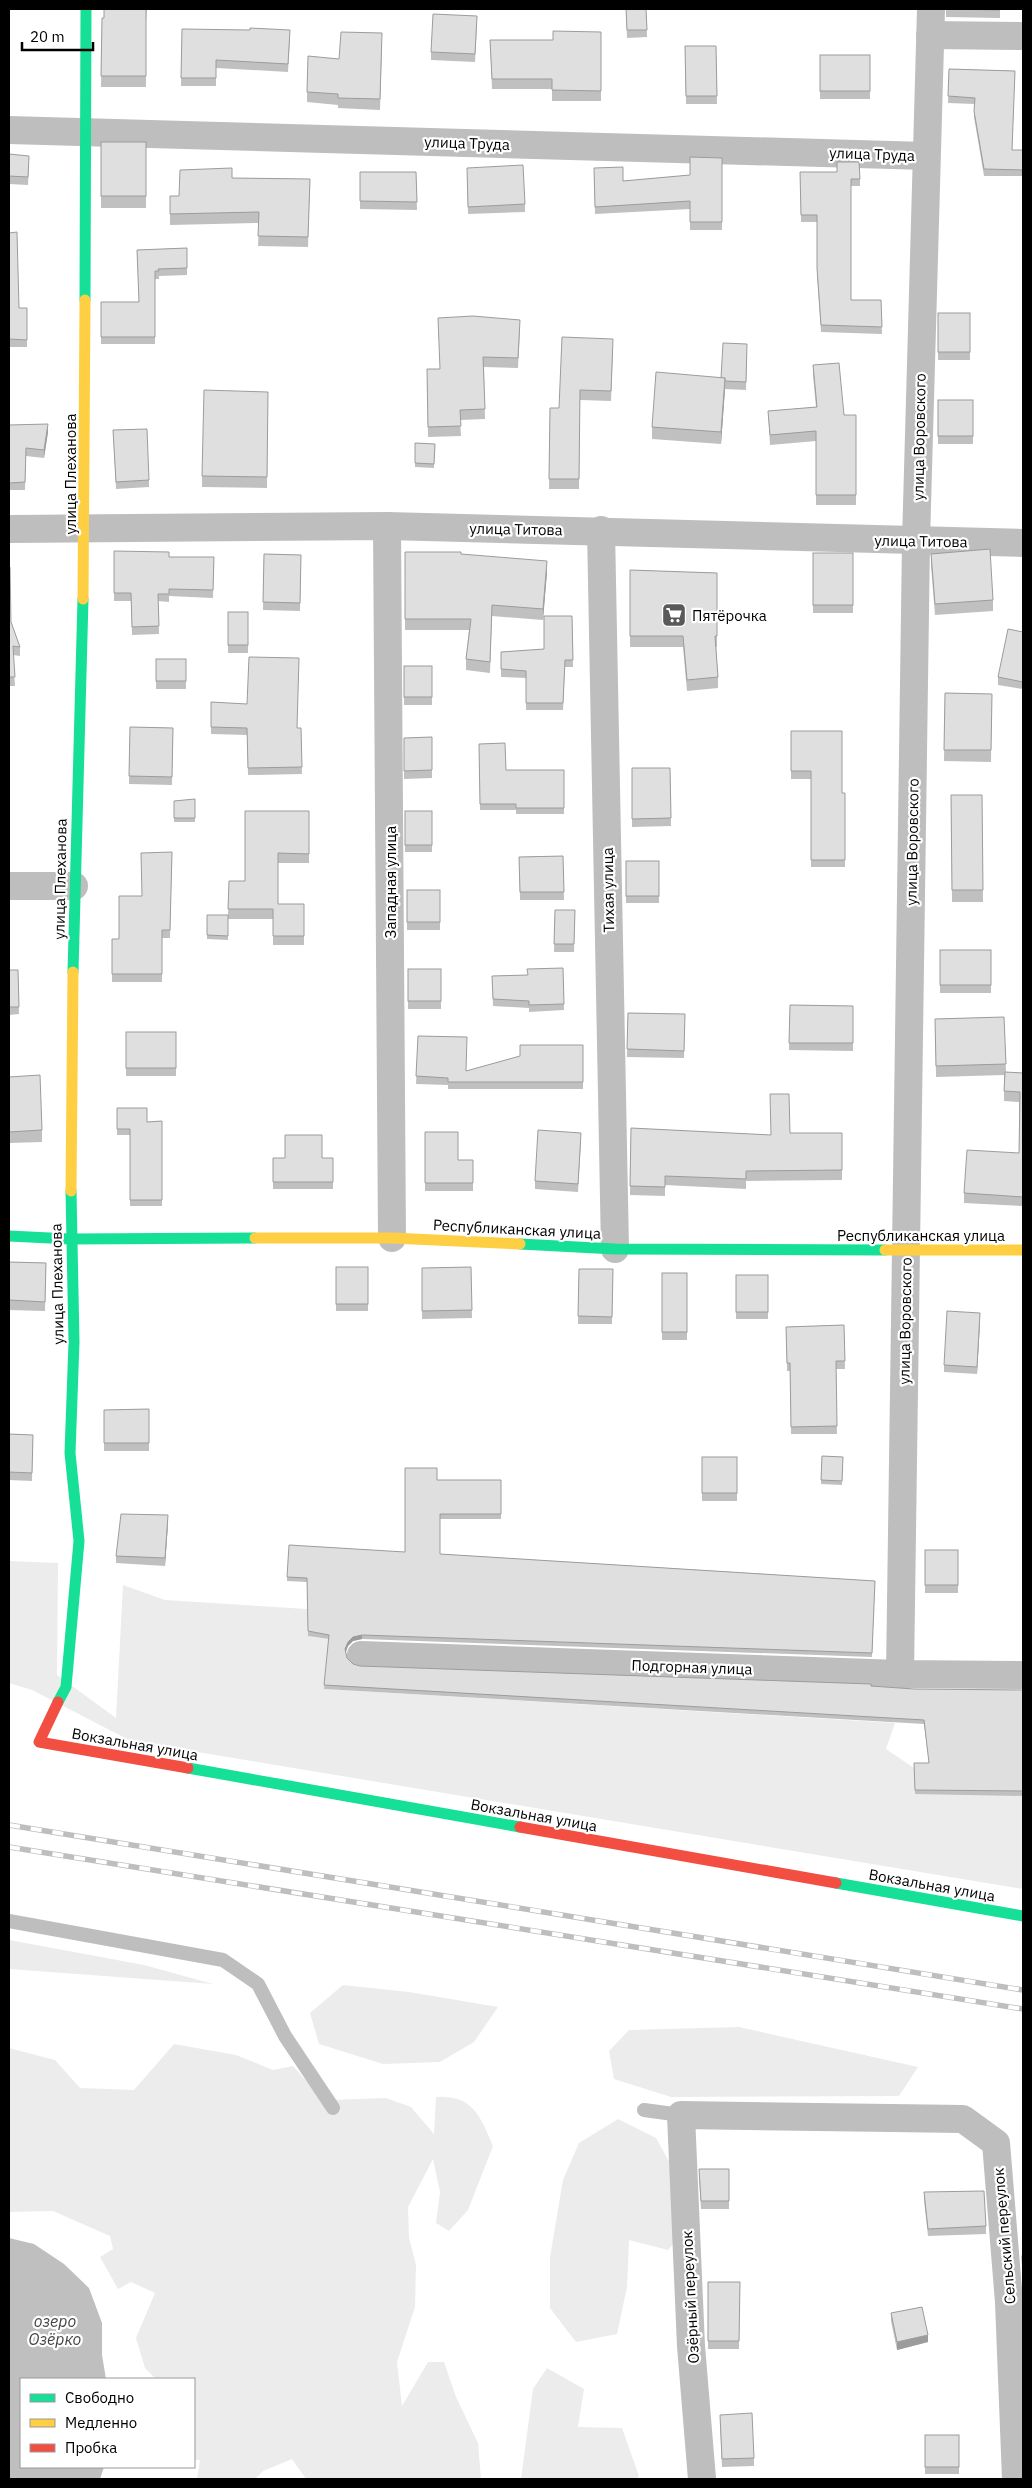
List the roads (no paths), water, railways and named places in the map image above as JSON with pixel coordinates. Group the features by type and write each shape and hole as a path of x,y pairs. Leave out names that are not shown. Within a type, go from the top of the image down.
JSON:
{"street":[{"name":"улица Плеханова","path":"39,1742 66,1687 79,1541 70,1453 74,1342 70,1239 74,886 84,528 86,9"},
{"path":"931,22 1023,36"},
{"name":"улица Воровского","path":"900,1674 916,542 931,22"},
{"name":"улица Труда","path":"9,130 926,156"},
{"name":"улица Титова","path":"9,529 387,526 601,530 916,542 1023,543"},
{"name":"Западная улица","path":"387,526 392,1238"},
{"name":"Тихая улица","path":"601,530 615,1249"},
{"path":"9,886 74,886"},
{"name":"Республиканская улица","path":"9,1236 70,1239 392,1238 615,1249 1023,1250"},
{"name":"Подгорная улица","path":"360,1656 900,1674 1023,1675"},
{"name":"Вокзальная улица","path":"39,1742 1023,1916"},
{"name":"Сельский переулок","path":"681,2115 963,2119 996,2143 1009,2302 1016,2479"},
{"name":"Озёрный переулок","path":"681,2115 691,2346 702,2479"}],"lane":[{"path":"9,1921 223,1960 258,1984 285,2036 333,2108"},
{"path":"644,2110 681,2115"}],"water":[{"name":"озеро Озёрко","path":"9,2238 34,2244 64,2264 89,2288 102,2323 102,2355 106,2378 20,2378 20,2468 104,2468 100,2479 9,2479"}],"railway":[{"path":"9,1825 1023,1990"},
{"path":"9,1847 1023,2009"}],"place":[{"name":"Пятёрочка","path":"674,615"}]}
